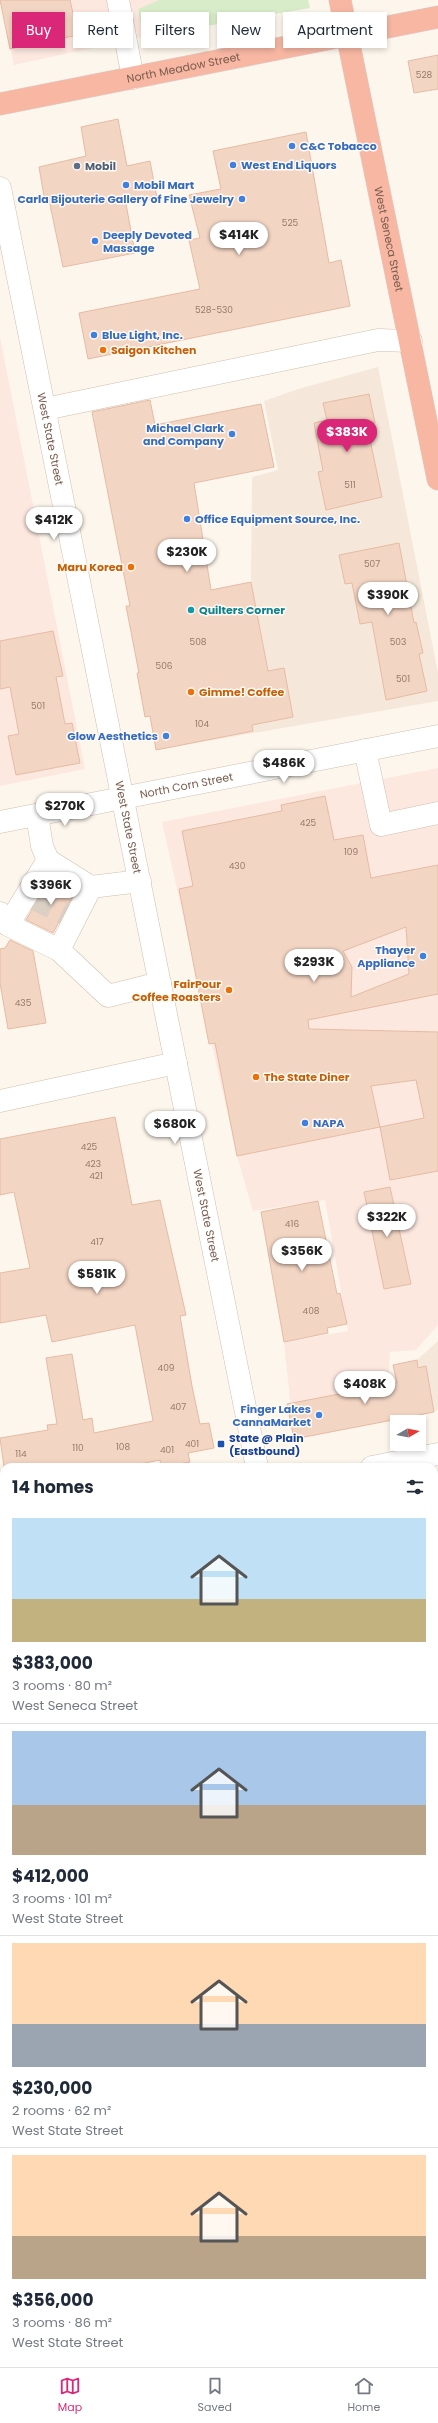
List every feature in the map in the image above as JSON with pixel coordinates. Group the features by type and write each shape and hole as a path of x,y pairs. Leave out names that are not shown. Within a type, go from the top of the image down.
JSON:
{"highway":[{"name":"West Seneca Street","path":"340,0 342,12"},
{"name":"North Meadow Street","path":"387,28 438,18"},
{"name":"North Meadow Street","path":"0,104 286,48"},
{"name":"West Seneca Street","path":"350,48 411,340 438,479"}],"street":[{"path":"118,0 133,78"},
{"name":"West State Street","path":"0,188 256,1463"},
{"path":"45,408 378,340 411,340"},
{"name":"North Corn Street","path":"0,822 438,736"},
{"path":"365,750 381,825 438,813"},
{"path":"37,815 42,846 48,860 91,887 140,881"},
{"path":"48,860 29,897 4,919 59,950 108,996 160,982"},
{"path":"59,950 72,918 91,887"},
{"path":"0,1101 176,1063"},
{"path":"392,1463 438,1454"}],"shaded area":[{"path":"2,0 160,1 138,9 141,26 141,37 133,39 133,12 73,12 73,48 92,48 14,65"},
{"path":"0,337 85,769 0,786"},
{"path":"378,367 438,673 438,701 156,750 150,716 247,697 264,647 251,582 252,477 278,470 264,401 298,389"},
{"path":"438,768 438,1325 416,1350 390,1352 386,1421 294,1439 284,1342 348,1331 325,1200 253,1211 237,1156 162,822"},
{"path":"438,1341 438,1410 417,1415 400,1415 393,1365 417,1360"}],"green space":[{"path":"159,0 308,0 310,8 275,14 275,12 217,12 217,24 209,26 209,12 141,12 141,26 138,9"}],"building":[{"path":"0,0 70,0 73,13 73,36 65,38 65,12 12,12 12,48 15,48 10,49"},
{"path":"438,55 438,89 414,93 408,61"},
{"path":"118,119 127,166 150,161 157,198 126,204 135,253 63,267 48,195 44,196 39,167 86,156 81,127"},
{"path":"306,132 329,263 341,260 350,306 88,359 79,313 200,289 189,240 200,238 189,195 221,189 213,151"},
{"path":"369,394 375,423 367,425 382,497 326,510 318,472 323,471 314,423 327,420 323,403"},
{"path":"150,400 155,425 261,404 274,467 194,483 211,590 251,582 268,671 284,668 293,717 252,725 253,731 156,750 150,716 145,717 137,673 139,673 126,606 130,606 92,412"},
{"path":"399,543 414,623 416,622 423,653 419,654 427,691 386,700 372,622 360,624 352,583 345,584 339,555"},
{"path":"53,631 63,676 56,677 65,724 72,723 80,763 16,775 8,736 19,734 10,687 0,689 0,641"},
{"path":"325,796 334,840 363,835 371,878 438,865 438,994 308,1020 309,1029 438,1032 438,1171 390,1180 380,1127 237,1156 215,1043 209,1044 179,889 193,886 182,831 282,811 281,805","holes":["406,927 409,974 351,997 352,967 343,951","416,1080 424,1118 380,1127 371,1086"]},
{"path":"52,877 75,892 53,933 26,920"},
{"path":"10,940 33,951 46,1023 8,1029 0,983 0,949 5,948"},
{"path":"115,1117 132,1205 160,1200 186,1315 180,1316 200,1424 209,1423 214,1448 188,1453 190,1462 184,1463 160,1463 160,1460 145,1463 3,1463 0,1438 48,1430 47,1425 57,1424 46,1358 72,1354 83,1420 92,1418 94,1433 153,1421 135,1325 52,1342 46,1315 0,1323 0,1273 30,1268 14,1192 0,1195 0,1139"},
{"path":"390,1187 411,1284 384,1289 364,1192"},
{"path":"318,1201 337,1294 340,1293 347,1324 327,1328 328,1333 284,1342 261,1212"},
{"path":"417,1360 418,1368 426,1366 434,1412 418,1415 390,1415 390,1420 294,1439 287,1404 397,1383 393,1365"}],"tunnel":[{"path":"32,898 69,916"}],"place":[{"name":"C&C Tobacco","path":"292,146"},
{"name":"West End Liquors","path":"233,165"},
{"name":"Mobil","path":"77,166"},
{"name":"Mobil Mart","path":"126,185"},
{"name":"Carla Bijouterie Gallery of Fine Jewelry","path":"242,199"},
{"name":"Deeply Devoted Massage","path":"95,241"},
{"name":"Blue Light, Inc.","path":"94,335"},
{"name":"Saigon Kitchen","path":"103,350"},
{"name":"Michael Clark and Company","path":"232,434"},
{"name":"Office Equipment Source, Inc.","path":"187,519"},
{"name":"Maru Korea","path":"131,567"},
{"name":"Quilters Corner","path":"191,610"},
{"name":"Gimme! Coffee","path":"191,692"},
{"name":"Glow Aesthetics","path":"166,736"},
{"name":"Thayer Appliance","path":"423,956"},
{"name":"FairPour Coffee Roasters","path":"229,990"},
{"name":"The State Diner","path":"256,1077"},
{"name":"NAPA","path":"305,1123"},
{"name":"Finger Lakes CannaMarket","path":"319,1415"},
{"name":"State @ Plain (Eastbound)","path":"221,1444"}]}
